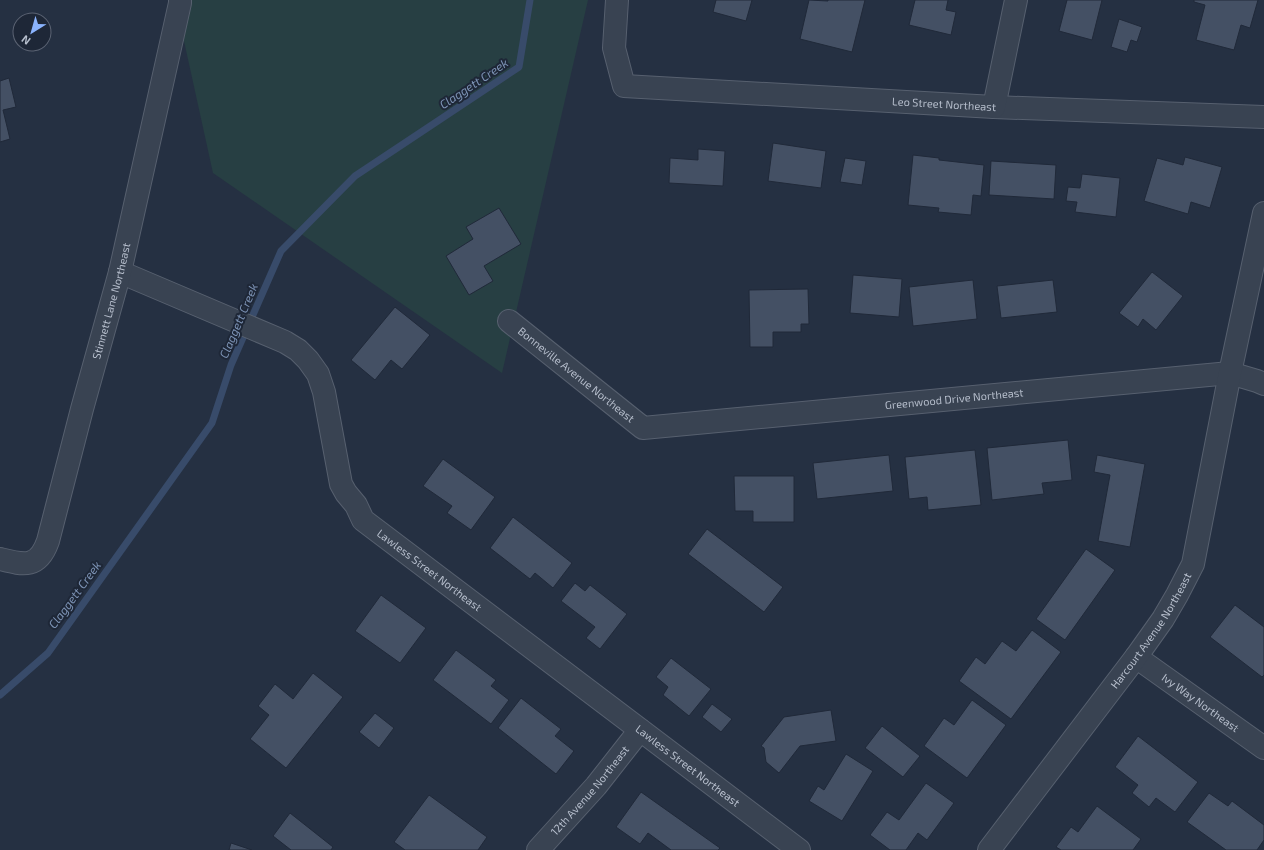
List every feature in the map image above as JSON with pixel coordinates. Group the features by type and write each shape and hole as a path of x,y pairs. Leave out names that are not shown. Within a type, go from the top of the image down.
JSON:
{"street":[{"name":"Stinnett Lane Northeast","path":"0,559 19,564 30,563 40,558 45,551 120,272 180,0"},
{"name":"Leo Street Northeast","path":"617,0 614,48 624,86 994,106 1264,117"},
{"path":"994,106 1016,0"},
{"name":"Harcourt Avenue Northeast","path":"989,850 1136,657 1177,595 1193,564 1230,374 1264,213"},
{"name":"Lawless Street Northeast","path":"120,272 285,342 298,350 308,360 318,374 324,392 341,484 356,505 363,520 799,850"},
{"name":"Bonneville Avenue Northeast","path":"509,321 643,428"},
{"name":"Greenwood Drive Northeast","path":"643,428 1230,374 1264,384"},
{"name":"Ivy Way Northeast","path":"1136,657 1264,748"},
{"name":"12th Avenue Northeast","path":"538,850 596,786 640,730"}],"green space":[{"path":"175,0 588,0 502,373 213,173"}],"building":[{"path":"716,0 752,0 746,21 713,12"},
{"path":"809,0 865,0 852,52 800,39"},
{"path":"915,0 948,0 946,10 956,12 951,35 909,25"},
{"path":"1067,0 1102,0 1092,40 1059,31"},
{"path":"1194,0 1258,0 1250,28 1241,25 1234,50 1196,40 1205,5 1194,2"},
{"path":"1119,19 1142,27 1137,42 1131,40 1127,52 1111,47"},
{"path":"9,78 16,107 3,110 10,139 0,142 0,81"},
{"path":"773,143 826,151 821,188 768,181"},
{"path":"698,149 725,151 723,186 669,183 670,158 698,160"},
{"path":"913,155 939,158 939,160 984,165 981,196 973,195 971,215 938,212 939,208 908,205"},
{"path":"1185,157 1222,167 1210,208 1191,202 1188,214 1144,201 1157,158 1183,165"},
{"path":"845,158 866,161 862,185 840,182"},
{"path":"991,161 1056,165 1054,199 989,195"},
{"path":"1082,174 1120,178 1116,217 1075,212 1077,202 1066,201 1068,187 1080,188"},
{"path":"499,208 521,244 484,266 493,281 469,295 446,256 473,239 466,227"},
{"path":"1152,272 1183,296 1156,330 1143,319 1138,327 1119,313"},
{"path":"853,275 902,279 899,317 850,313"},
{"path":"973,280 977,319 913,326 909,287"},
{"path":"1053,280 1057,312 1001,318 997,286"},
{"path":"808,289 809,324 801,324 801,332 773,332 773,347 750,347 749,290"},
{"path":"395,307 430,335 402,369 391,360 375,380 351,360"},
{"path":"1068,440 1072,480 1042,483 1044,494 992,500 987,448"},
{"path":"975,450 981,505 928,510 927,497 909,499 905,457"},
{"path":"889,455 893,491 817,499 813,463"},
{"path":"1097,455 1145,464 1130,547 1098,541 1110,475 1094,472"},
{"path":"443,459 495,497 471,530 447,513 452,506 423,486"},
{"path":"734,476 794,476 794,522 753,522 753,511 735,511"},
{"path":"513,517 572,563 553,588 535,573 530,579 490,548"},
{"path":"707,529 783,587 764,612 688,554"},
{"path":"1086,549 1115,570 1065,640 1036,619"},
{"path":"575,583 585,591 590,585 627,614 600,649 586,638 595,627 561,601"},
{"path":"381,595 426,628 400,663 355,631"},
{"path":"1235,605 1264,627 1264,675 1262,677 1210,637"},
{"path":"1032,630 1061,652 1011,719 959,681 976,657 985,664 1002,641 1016,651"},
{"path":"456,650 496,680 491,686 509,700 491,724 433,680"},
{"path":"671,658 711,689 689,716 663,695 668,687 656,677"},
{"path":"313,673 343,697 286,768 250,739 269,715 258,706 275,684 293,699"},
{"path":"521,698 561,729 555,736 574,751 556,774 498,728"},
{"path":"972,700 1006,725 967,778 924,746 944,718 954,725"},
{"path":"712,704 732,719 721,732 702,717"},
{"path":"831,710 836,741 800,746 779,773 766,762 764,748 761,746 784,717"},
{"path":"375,713 394,728 379,748 359,732"},
{"path":"882,726 920,756 903,777 865,748"},
{"path":"1138,736 1198,782 1175,812 1156,798 1149,807 1132,793 1138,785 1115,767"},
{"path":"846,754 873,771 842,821 809,801 818,786 824,790"},
{"path":"926,783 954,803 927,840 918,833 906,850 890,850 870,835 887,812 899,820"},
{"path":"641,792 720,848 718,850 671,850 648,833 640,844 616,827"},
{"path":"1209,793 1228,806 1232,801 1264,825 1264,840 1257,850 1226,850 1187,822"},
{"path":"429,795 487,837 478,850 405,850 394,842"},
{"path":"1097,806 1141,839 1133,850 1061,850 1056,847 1071,827 1078,832"},
{"path":"290,813 333,847 331,850 291,850 273,836"},
{"path":"231,843 252,850 229,850"}],"waterway":[{"name":"Claggett Creek","path":"0,695 48,653 212,423 231,365 281,251 355,176 519,67 530,0"}]}
